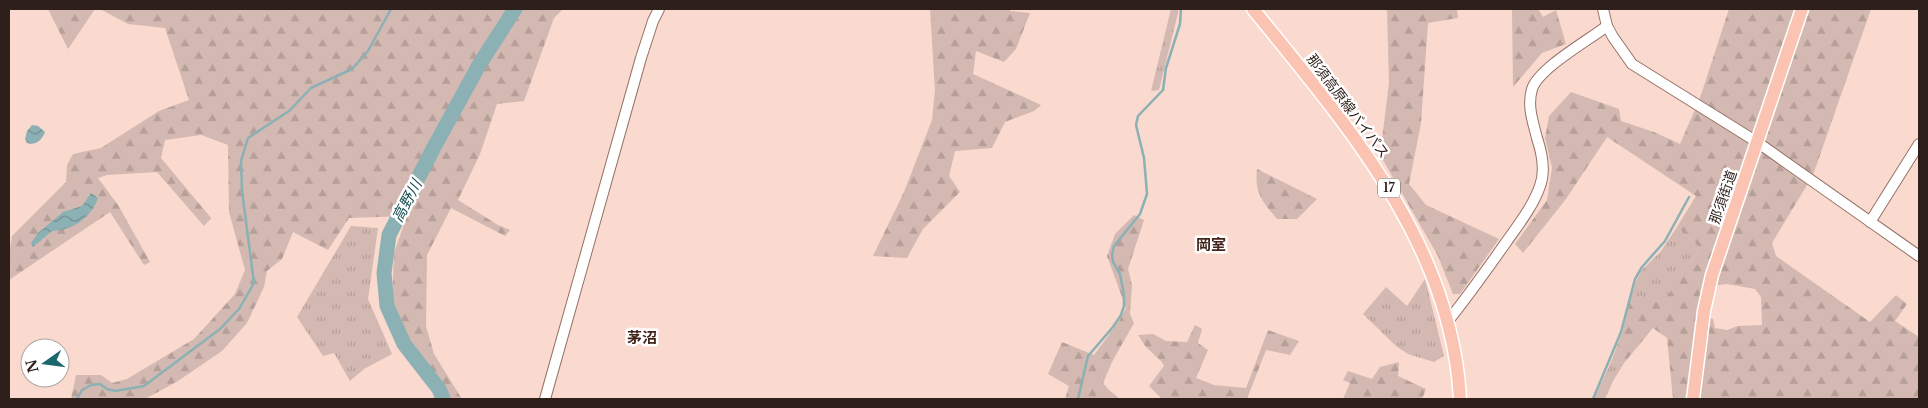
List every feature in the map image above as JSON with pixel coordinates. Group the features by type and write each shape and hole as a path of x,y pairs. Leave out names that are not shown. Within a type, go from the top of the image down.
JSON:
{"main road":[{"name":"那須高原線バイパス","path":"1253,9 1319,90 1372,162 1416,237 1430,269 1448,321 1455,352 1460,399"},
{"name":"那須街道","path":"1693,399 1699,344 1708,292 1802,9"}],"street":[{"path":"545,399 638,66 659,9"},
{"path":"1603,9 1608,26 1618,46 1632,64 1757,142 1919,256"},
{"path":"1448,321 1468,297 1525,214 1541,185 1544,169 1542,153 1531,115 1530,101 1532,88 1539,77 1549,68 1608,26"},
{"path":"1870,222 1919,144"}],"green space":[{"path":"48,9 95,9 68,49"},
{"path":"100,9 563,9 554,18 524,101 497,104 480,154 458,200 498,225 510,230 505,236 451,208 427,255 426,326 434,354 462,399 447,399 442,384 410,347 392,303 394,253 407,216 349,218 328,250 293,232 282,259 267,271 264,287 247,323 222,351 178,381 145,399 71,399 76,375 101,375 112,383 127,379 194,339 235,294 245,270 229,212 228,145 201,135 165,140 161,158 211,218 204,226 157,172 107,175 98,178 118,205 150,262 144,265 110,212 9,280 9,254 12,236 66,182 67,165 73,154 101,148 159,111 189,100 165,28 128,24"},
{"path":"930,9 1008,9 1030,13 1016,49 1004,62 976,51 973,74 1041,105 1034,111 1005,122 992,148 955,151 949,176 960,192 923,229 907,258 873,256 904,192 932,120 935,90"},
{"path":"1171,9 1179,9 1159,90 1151,91"},
{"path":"1387,9 1457,9 1458,18 1428,23 1421,123 1409,184 1426,205 1499,239 1460,294 1453,294 1438,256 1380,155 1389,83"},
{"path":"1512,9 1538,9 1543,17 1556,10 1566,44 1542,53 1513,87"},
{"path":"1729,9 1871,9 1813,175 1772,243 1776,256 1870,322 1896,295 1907,304 1895,321 1919,337 1919,399 1709,399 1698,397 1708,317 1713,319 1715,328 1727,330 1738,326 1762,325 1761,297 1755,289 1727,284 1712,286 1687,399 1673,399 1667,338 1653,328 1624,363 1611,362 1622,333 1630,301 1645,295 1661,305 1700,248 1677,227 1696,196 1607,137 1566,199 1523,253 1515,244 1547,200 1552,168 1545,138 1549,116 1571,92 1619,109 1621,121 1654,132 1680,144 1700,98"},
{"path":"1257,169 1317,199 1297,219 1277,219 1258,191"},
{"path":"1134,215 1144,220 1128,269 1132,285 1130,314 1134,323 1112,362 1103,383 1120,399 1065,399 1069,386 1048,374 1062,342 1094,355 1119,321 1126,308 1107,256 1115,234"},
{"path":"351,226 378,228 368,299 392,354 364,369 350,381 334,353 323,356 297,317"},
{"path":"1677,227 1700,248 1661,306 1645,295 1630,301 1636,281 1642,270 1661,251"},
{"path":"1425,279 1444,356 1434,362 1408,354 1396,346 1363,314 1386,287 1407,306"},
{"path":"1195,325 1202,329 1198,343 1208,350 1196,378 1214,385 1246,388 1268,330 1299,341 1290,355 1266,350 1247,399 1162,399 1149,386 1164,366 1146,347 1138,335 1153,334 1166,341 1187,342"},
{"path":"1399,362 1398,376 1426,389 1422,399 1343,399 1350,383 1343,380 1348,371 1372,379 1380,367"},
{"path":"1611,362 1624,363 1605,399 1594,399"}],"water":[{"path":"32,125 38,126 45,132 38,142 30,144 25,139 27,131"},
{"path":"91,193 98,198 86,217 67,229 52,231 33,247 31,243 38,233 63,212 82,206"}],"waterway":[{"path":"77,399 82,390 91,385 100,384 107,389 115,391 144,386 220,329 239,309 254,283 242,191 241,161 248,138 289,111 311,88 352,69 368,51 391,9"},
{"name":"高野川","path":"443,399 439,389 404,344 387,306 384,273 389,235 479,65 515,9"},
{"path":"1078,399 1088,356 1113,327 1121,315 1124,306 1120,274 1113,262 1112,254 1114,246 1140,214 1147,194 1144,158 1136,125 1138,116 1163,90 1166,68 1180,24 1181,9"},
{"path":"1593,399 1621,332 1635,279 1642,267 1665,241 1689,197"}],"district":[{"name":"岡室","path":"1211,245"},
{"name":"茅沼","path":"642,338"}]}
